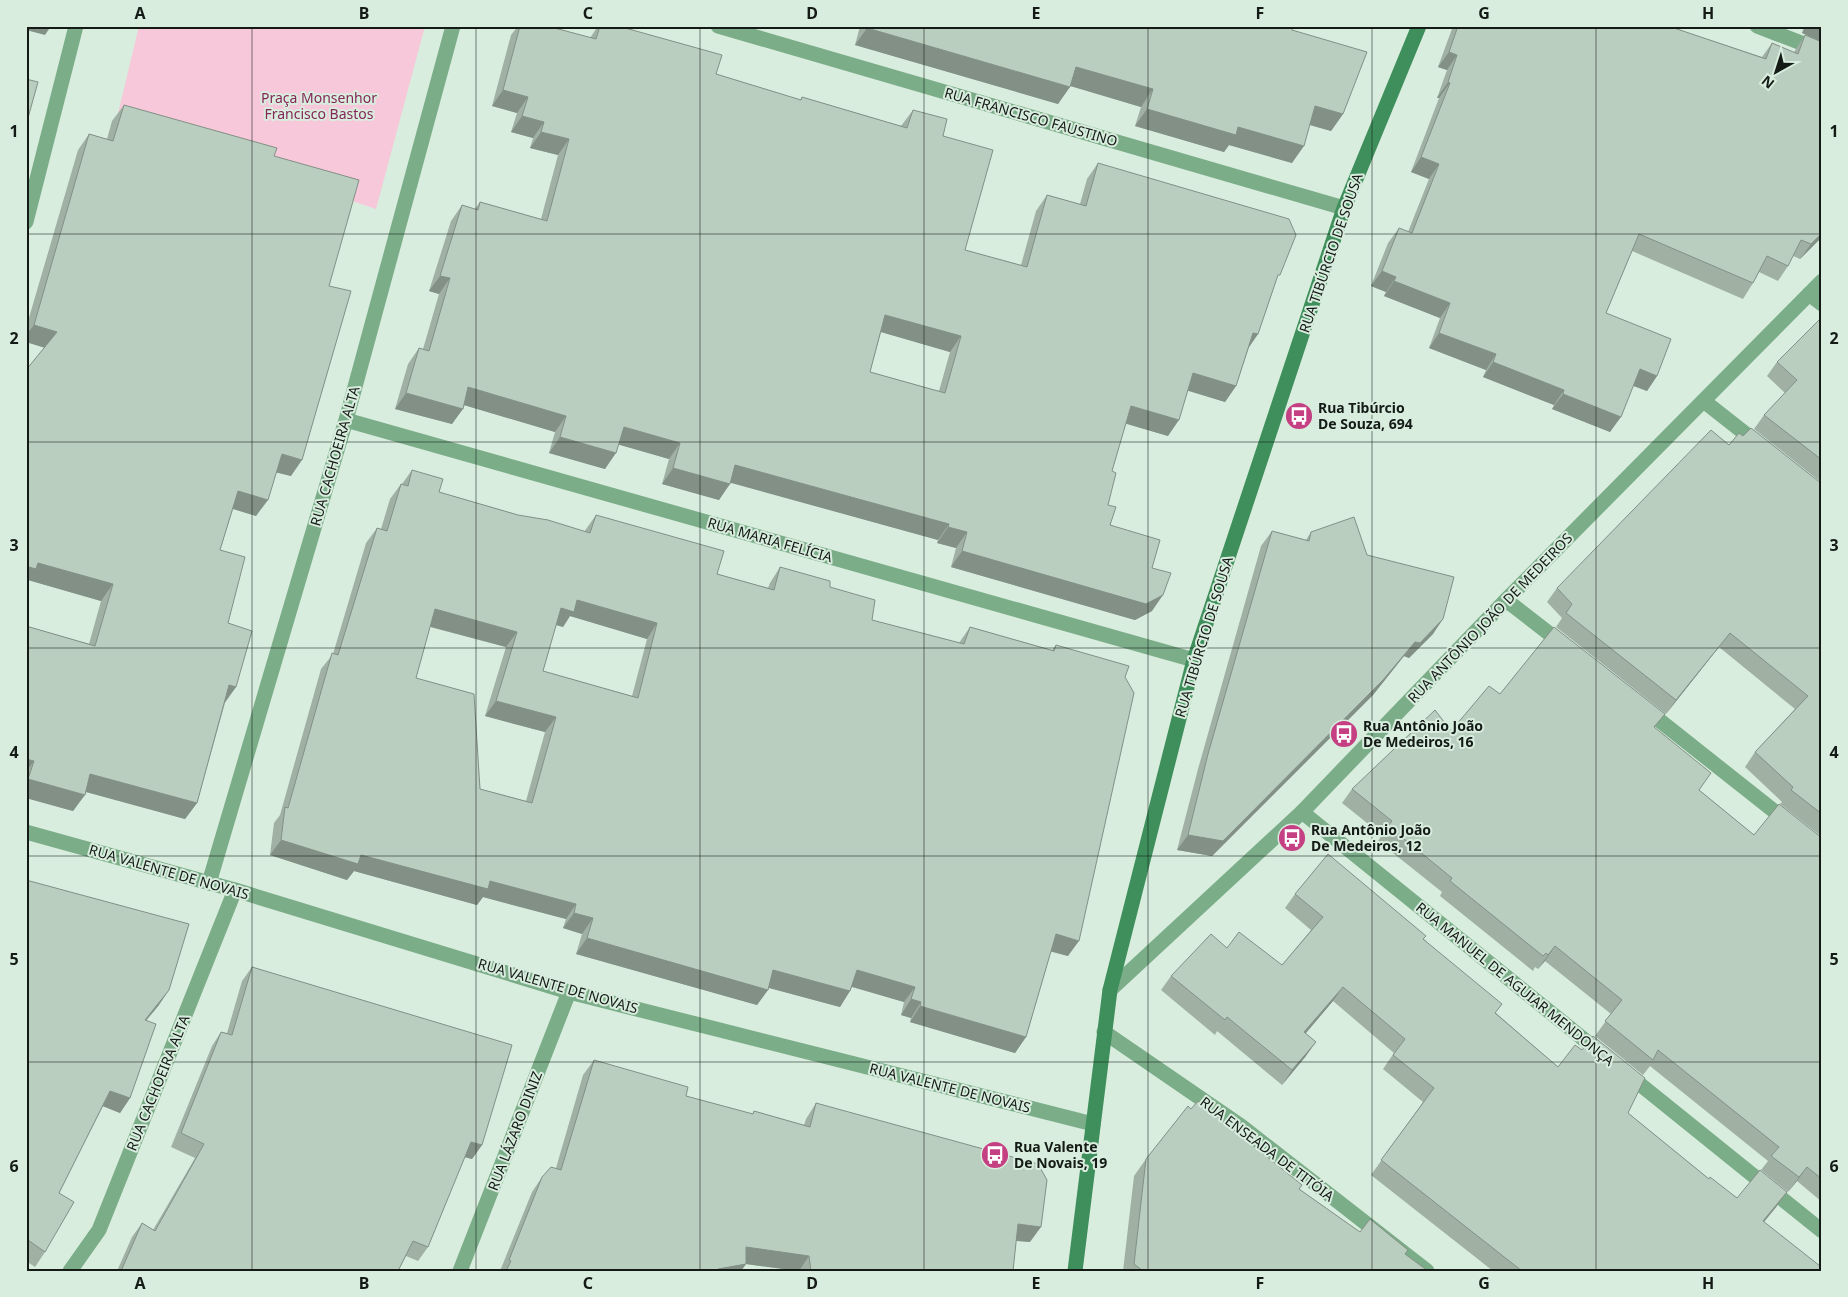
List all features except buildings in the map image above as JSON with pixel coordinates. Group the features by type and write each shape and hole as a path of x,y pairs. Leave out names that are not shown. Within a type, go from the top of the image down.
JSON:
{"main road":[{"name":"RUA TIBÚRCIO DE SOUSA","path":"1075,1271 1110,990 1194,660 1344,208 1419,26"}],"street":[{"path":"26,222 76,26"},
{"name":"RUA CACHOEIRA ALTA","path":"209,883 346,420 453,26"},
{"name":"RUA FRANCISCO FAUSTINO","path":"718,26 1344,208"},
{"path":"1757,26 1822,51"},
{"name":"RUA ANTÔNIO JOÃO DE MEDEIROS","path":"1110,990 1302,812 1506,600 1705,402 1822,281"},
{"path":"1809,294 1822,304"},
{"path":"1705,402 1775,457"},
{"name":"RUA MARIA FELÍCIA","path":"346,420 1194,660"},
{"path":"1506,600 1576,654"},
{"path":"1630,697 1822,849"},
{"name":"RUA MANUEL DE AGUIAR MENDONÇA","path":"1302,812 1822,1231"},
{"name":"RUA VALENTE DE NOVAIS","path":"26,832 235,890 569,992 1093,1124"},
{"name":"RUA CACHOEIRA ALTA","path":"70,1271 99,1230 235,890"},
{"name":"RUA LÁZARO DINIZ","path":"460,1271 569,992"},
{"name":"RUA ENSEADA DE TITÓIA","path":"1104,1032 1241,1126 1427,1271"}],"green space":[{"name":"Praça Monsenhor Francisco Bastos","path":"139,26 425,26 376,209 116,122"}],"place":[{"name":"Rua Tibúrcio De Souza, 694","path":"1299,416"},
{"name":"Rua Antônio João De Medeiros, 16","path":"1344,734"},
{"name":"Rua Antônio João De Medeiros, 12","path":"1292,838"},
{"name":"Rua Valente De Novais, 19","path":"995,1155"}]}
